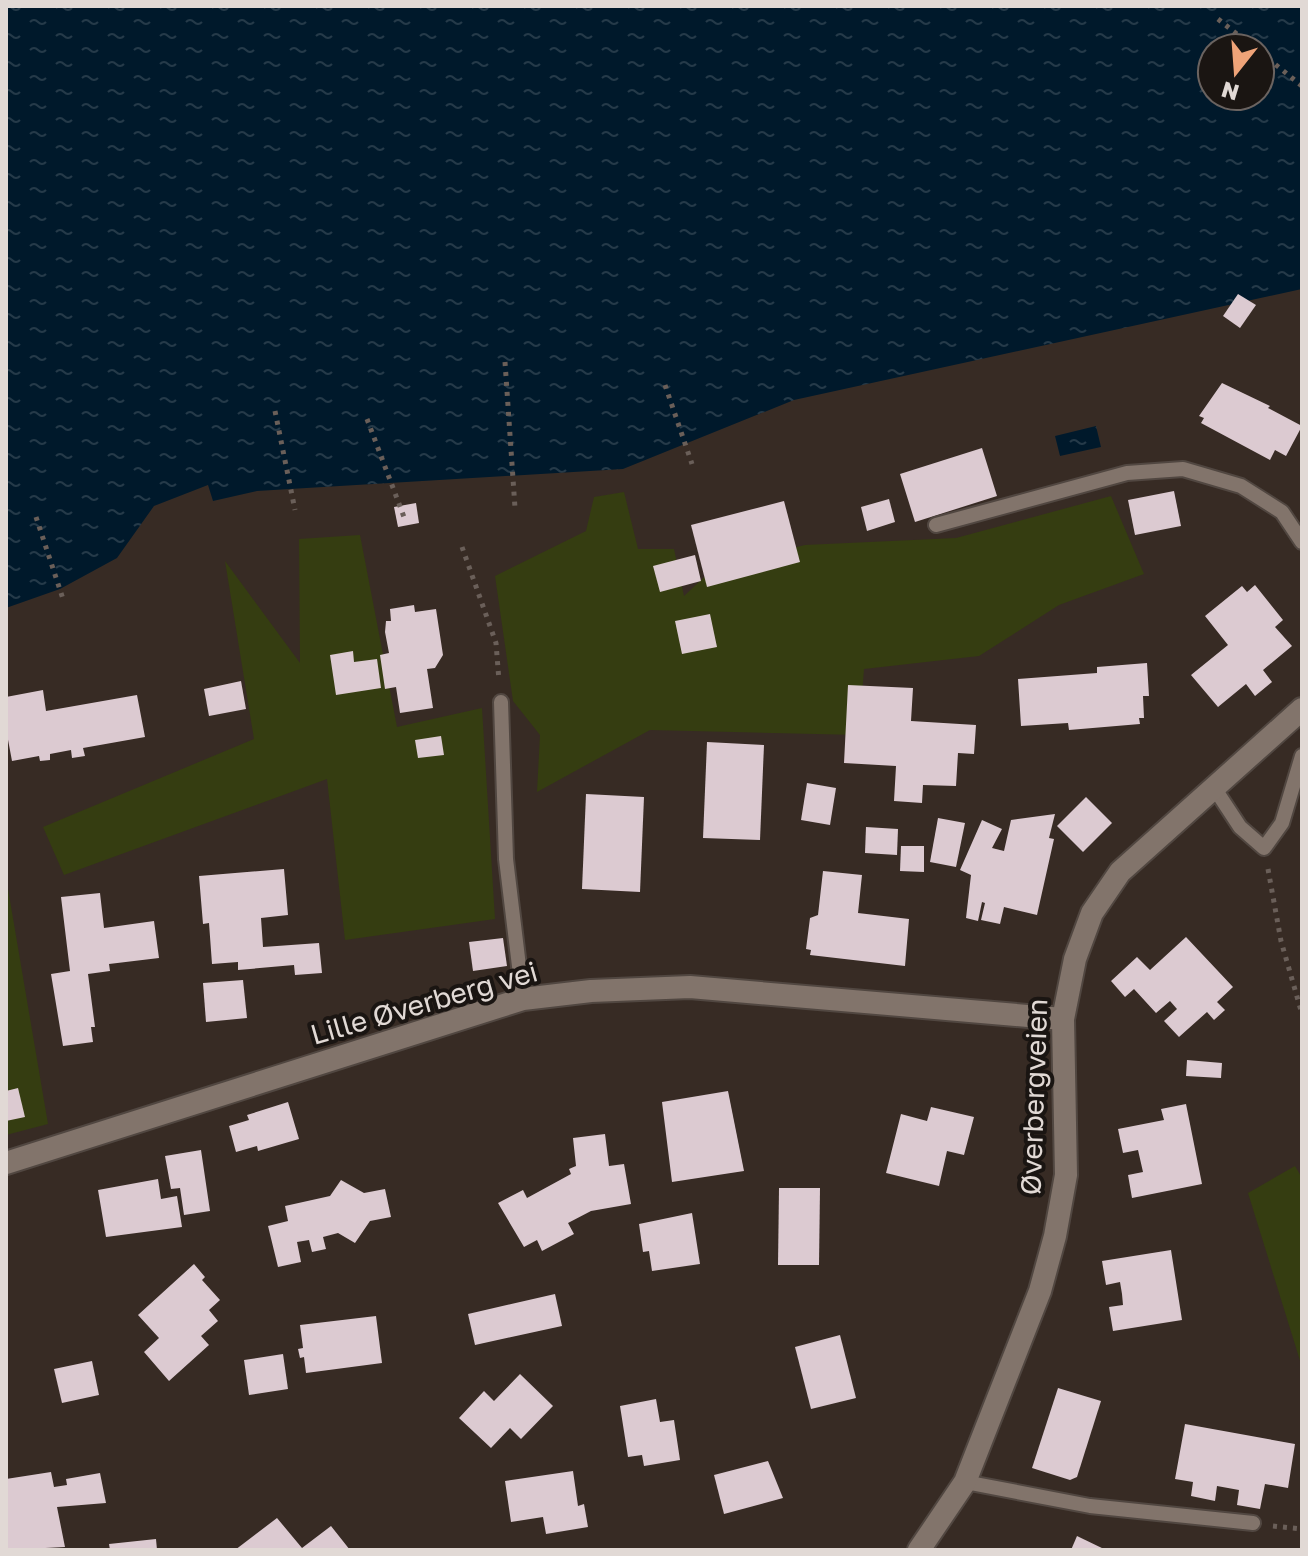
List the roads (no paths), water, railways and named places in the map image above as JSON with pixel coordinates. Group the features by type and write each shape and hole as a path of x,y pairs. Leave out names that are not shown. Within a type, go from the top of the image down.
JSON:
{"street":[{"name":"Øverbergveien","path":"919,1550 965,1482 1040,1291 1055,1236 1066,1175 1063,1019 1075,959 1092,913 1120,872 1302,709"},
{"name":"Lille Øverberg vei","path":"6,1163 523,999 591,991 690,987 1063,1019"}],"lane":[{"path":"936,525 1127,473 1183,469 1241,486 1282,512 1302,542"},
{"path":"501,702 506,859 523,999"},
{"path":"1215,789 1240,827 1264,848 1282,823 1302,756"},
{"path":"965,1482 1090,1506 1253,1523"}],"water":[{"path":"6,6 1302,6 1302,289 794,400 623,469 257,491 213,501 208,485 154,506 117,558 60,589 6,608"},
{"path":"1096,426 1101,447 1060,456 1055,436"}]}
